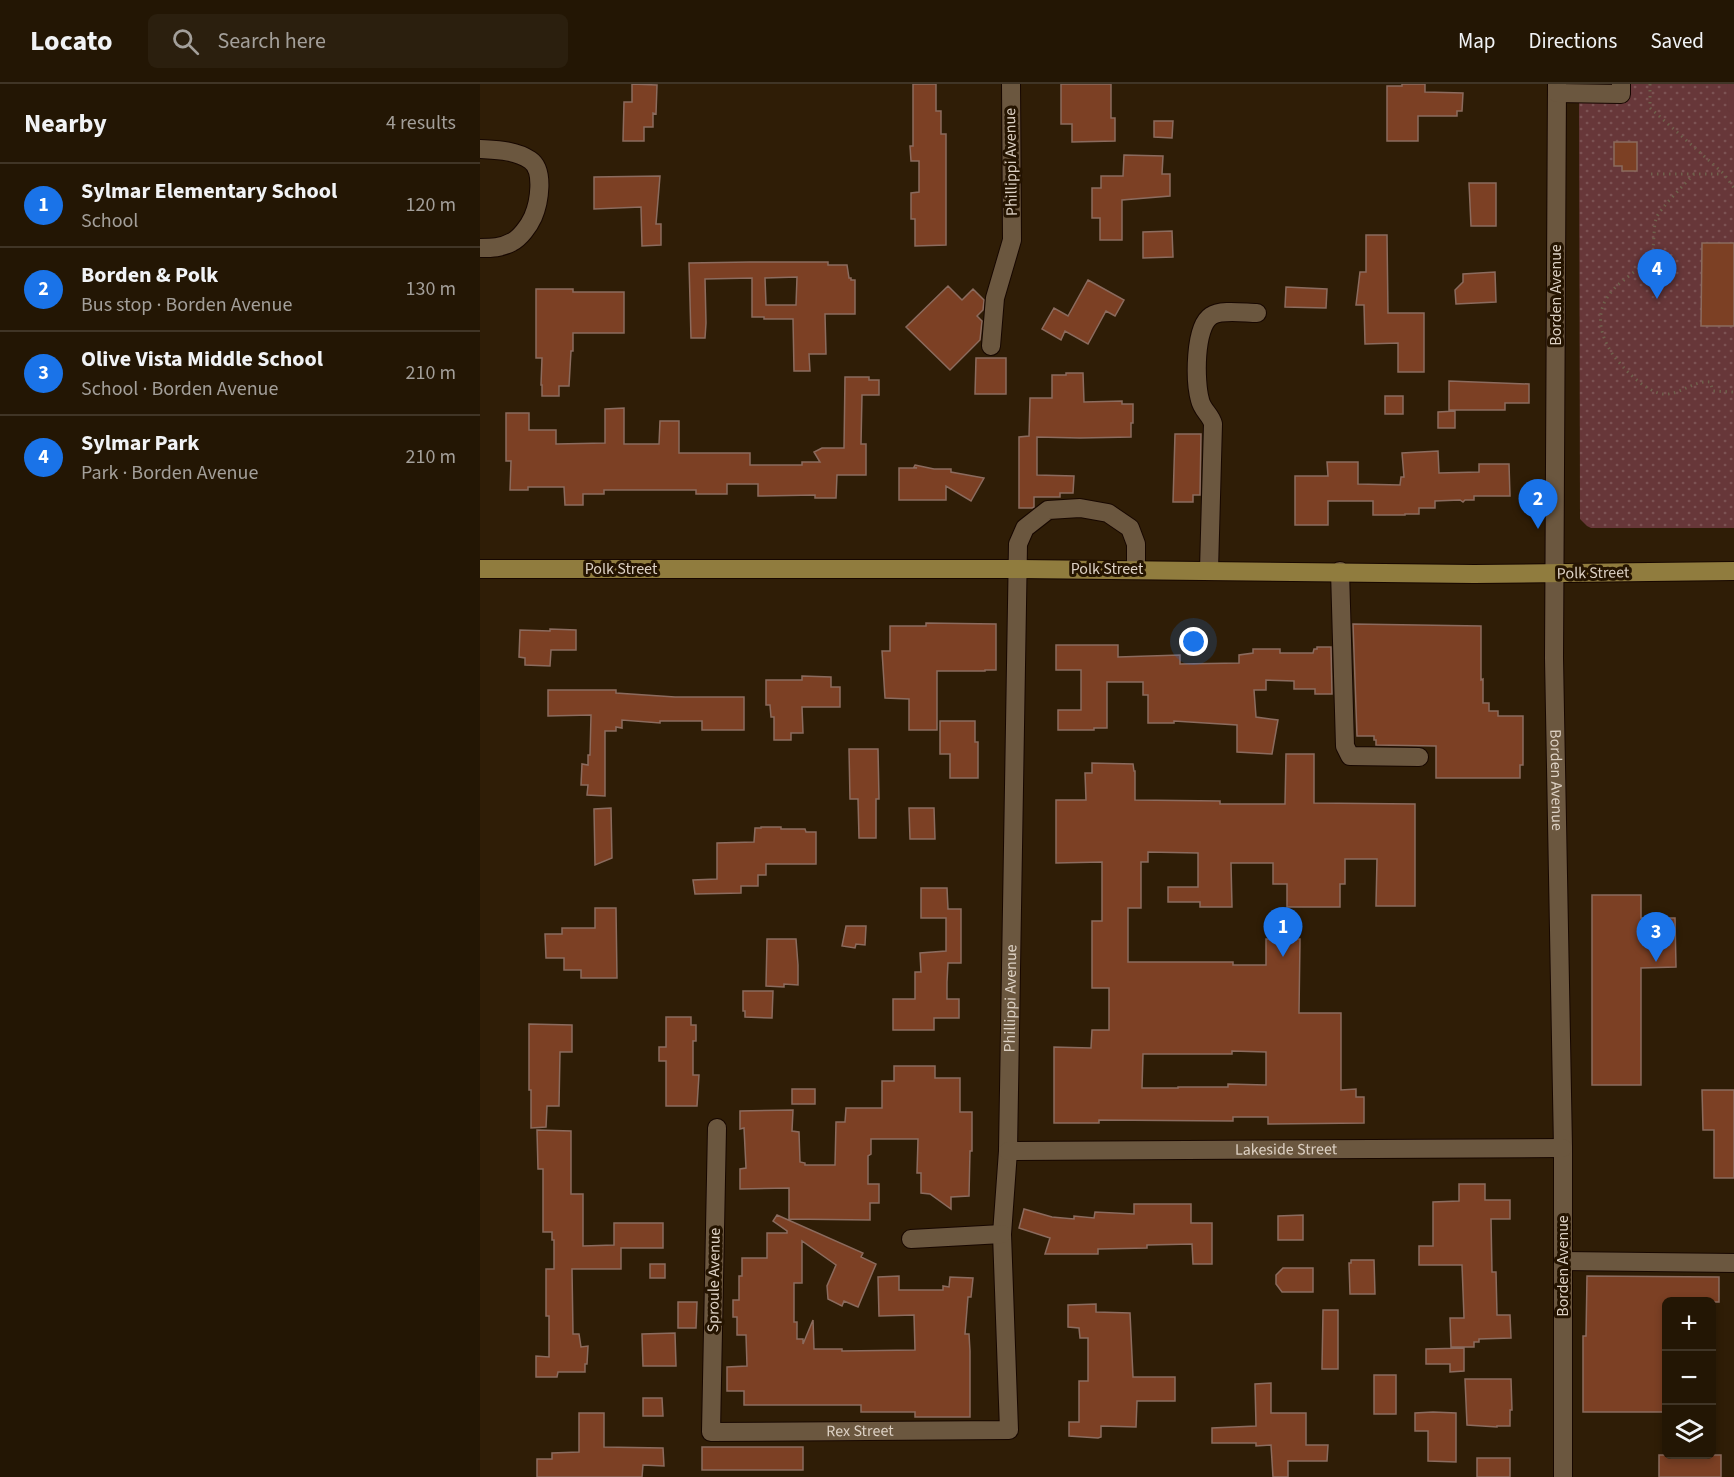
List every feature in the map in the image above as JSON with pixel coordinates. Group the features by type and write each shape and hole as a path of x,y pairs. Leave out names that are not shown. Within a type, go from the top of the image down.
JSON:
{"main road":[{"name":"Polk Street","path":"480,569 1019,569 1474,574 1734,571"}],"street":[{"name":"Phillippi Avenue","path":"991,346 995,298 1012,240 1011,84"},
{"path":"1557,88 1621,94 1621,84"},
{"name":"Borden Avenue","path":"1557,88 1554,670 1563,1148 1563,1477"},
{"path":"480,149 515,152 532,161 539,173 538,198 533,218 523,231 513,242 497,249 480,248"},
{"path":"1209,570 1213,424 1199,396 1198,340 1203,324 1211,316 1220,313 1257,313"},
{"name":"Phillippi Avenue","path":"1009,1430 1002,1234 1008,1151 1018,544 1024,528 1048,510 1080,508 1108,513 1130,528 1136,544 1136,570"},
{"path":"1340,571 1345,746 1350,756 1419,757"},
{"name":"Sproule Avenue","path":"711,1432 717,1128"},
{"name":"Lakeside Street","path":"1008,1151 1563,1148"},
{"path":"911,1239 1002,1234"},
{"path":"1563,1261 1734,1263"},
{"name":"Rex Street","path":"711,1432 1009,1430"}],"path":[{"path":"1650,84 1650,108 1725,174 1734,188"},
{"path":"1651,174 1725,174"},
{"path":"1694,174 1656,217 1651,256 1610,294 1601,310 1600,324 1606,343 1615,357 1638,381 1654,391 1674,394 1696,383 1708,381 1713,391 1734,392"}],"shaded area":[{"path":"1579,84 1734,84 1734,528 1591,528 1580,519"},
{"path":"1728,84 1734,84 1734,116 1727,110"}],"building":[{"path":"632,84 657,85 653,127 644,127 644,141 623,141 624,102 632,102"},
{"path":"913,84 936,84 936,111 941,111 941,134 946,134 946,245 915,246 915,219 911,219 911,193 919,192 919,161 911,161"},
{"path":"1061,84 1111,84 1111,118 1115,118 1115,141 1072,142 1072,124 1061,124"},
{"path":"1402,84 1425,84 1425,92 1463,93 1462,111 1457,111 1457,116 1418,116 1418,141 1387,141 1387,86 1402,86"},
{"path":"1154,121 1173,121 1172,138 1154,137"},
{"path":"1614,142 1637,142 1637,171 1622,171 1622,166 1614,166"},
{"path":"1124,155 1163,156 1162,174 1170,174 1170,196 1122,200 1122,240 1100,240 1100,218 1092,218 1092,188 1101,188 1101,176 1123,176"},
{"path":"660,176 656,224 661,224 661,245 642,246 641,207 594,209 594,177"},
{"path":"1469,183 1496,183 1496,226 1471,226"},
{"path":"1172,231 1173,257 1143,258 1143,232"},
{"path":"1366,235 1387,235 1388,313 1424,313 1424,372 1398,372 1398,343 1365,344 1364,305 1356,305 1360,272 1366,272"},
{"path":"1702,243 1734,243 1734,326 1701,326"},
{"path":"828,262 828,265 847,265 849,278 855,280 855,314 825,314 826,354 809,354 810,371 794,371 793,319 752,317 752,278 705,279 705,338 691,338 689,263","holes":["797,277 796,305 766,305 765,278"]},
{"path":"1495,272 1496,302 1456,304 1455,290 1463,282 1463,274"},
{"path":"1088,280 1124,300 1115,316 1106,311 1088,344 1065,331 1061,340 1042,329 1054,308 1068,316"},
{"path":"948,286 962,300 973,289 984,300 983,310 977,316 982,321 980,340 950,370 906,327"},
{"path":"1286,287 1327,289 1326,308 1285,307"},
{"path":"536,289 624,292 624,333 573,333 569,386 559,386 559,396 542,396 542,358 536,358"},
{"path":"976,358 1006,358 1006,394 975,394"},
{"path":"1066,373 1083,373 1084,402 1122,401 1122,404 1133,404 1131,437 1037,437 1037,475 1074,476 1073,493 1060,493 1060,497 1034,497 1034,507 1019,508 1019,437 1029,436 1030,398 1052,398 1052,375 1066,375"},
{"path":"845,377 869,377 869,380 879,380 879,395 862,395 861,444 866,444 866,475 837,475 836,498 815,498 815,495 758,496 758,484 727,484 727,494 696,494 696,490 604,490 604,494 583,494 583,505 565,505 564,487 528,487 528,490 510,490 511,461 506,461 506,413 529,413 529,430 556,430 556,444 605,443 605,409 624,408 624,444 659,444 660,421 679,421 679,453 750,453 750,465 802,465 802,462 820,462 814,452 822,448 844,448"},
{"path":"1449,381 1529,384 1529,403 1505,403 1505,410 1449,410"},
{"path":"1385,396 1403,396 1403,414 1385,414"},
{"path":"1455,411 1455,428 1438,428 1438,412"},
{"path":"1175,434 1201,434 1200,495 1193,495 1193,502 1173,502"},
{"path":"1438,451 1439,473 1479,472 1479,464 1509,464 1510,496 1474,496 1474,500 1463,502 1460,500 1435,501 1435,508 1419,508 1419,514 1405,515 1373,515 1373,501 1328,501 1328,525 1295,525 1295,476 1328,476 1327,462 1358,462 1358,484 1400,485 1401,477 1404,477 1402,453"},
{"path":"915,465 934,469 951,469 951,472 984,478 971,501 946,486 946,500 899,500 899,468 917,468 914,467"},
{"path":"926,623 996,624 996,670 937,671 937,730 909,730 909,699 885,698 882,651 890,651 890,626 926,626"},
{"path":"1353,624 1481,626 1483,703 1489,703 1489,711 1498,711 1498,716 1523,716 1523,765 1520,765 1520,778 1436,778 1436,746 1376,745 1374,736 1357,736"},
{"path":"550,629 576,630 576,650 551,650 550,666 525,665 525,658 519,657 520,630 550,631"},
{"path":"1056,645 1118,645 1118,657 1180,655 1180,664 1239,663 1239,655 1253,653 1253,649 1280,649 1280,653 1313,653 1317,647 1331,647 1332,694 1315,694 1315,689 1294,689 1294,681 1266,680 1266,690 1254,690 1256,717 1278,720 1272,754 1237,752 1237,725 1174,721 1174,723 1148,723 1148,695 1143,695 1143,682 1107,682 1107,728 1058,730 1058,710 1081,710 1081,670 1056,670"},
{"path":"802,676 831,677 831,687 840,687 840,707 802,707 803,733 791,733 791,740 774,740 774,717 771,717 770,705 766,705 766,680 802,680"},
{"path":"548,690 616,690 616,693 675,697 744,697 744,730 702,730 702,721 660,721 660,723 622,720 622,728 616,727 616,731 605,731 605,796 587,795 588,785 581,785 582,764 588,765 588,755 590,755 591,715 548,716"},
{"path":"940,721 975,721 975,742 978,742 978,778 950,778 950,754 940,754"},
{"path":"849,749 878,749 879,799 876,799 876,838 859,838 858,799 850,799"},
{"path":"1286,754 1314,754 1314,803 1415,804 1415,906 1376,906 1377,859 1345,859 1345,884 1340,884 1340,907 1287,907 1287,884 1273,884 1273,863 1231,863 1232,907 1200,907 1200,902 1168,902 1168,887 1198,887 1198,853 1148,852 1148,862 1141,862 1141,908 1128,908 1128,962 1233,962 1233,965 1266,965 1266,939 1300,939 1299,1013 1341,1013 1341,1090 1356,1089 1356,1097 1364,1097 1364,1123 1268,1124 1268,1117 1233,1117 1233,1121 1099,1120 1099,1123 1054,1123 1054,1047 1091,1048 1092,1030 1109,1030 1109,988 1092,988 1092,921 1102,921 1102,862 1056,863 1056,800 1086,800 1085,773 1092,773 1092,763 1133,764 1135,800 1285,804","holes":["1266,1052 1266,1085 1228,1084 1228,1087 1142,1088 1143,1054"]},
{"path":"611,808 612,858 595,865 594,809"},
{"path":"909,808 934,808 935,839 910,839"},
{"path":"755,828 805,829 806,832 816,832 816,864 766,864 766,875 758,875 758,886 741,886 741,893 695,894 693,880 717,879 717,843 754,842"},
{"path":"921,888 947,888 948,909 961,909 961,963 948,963 947,982 947,999 959,999 959,1018 934,1018 934,1030 893,1030 893,999 915,999 915,972 921,972 920,953 946,951 946,918 921,918"},
{"path":"1592,895 1641,895 1641,918 1675,918 1676,967 1641,968 1641,1085 1592,1085"},
{"path":"595,908 616,908 617,978 581,978 581,970 564,970 564,958 546,958 545,934 562,934 562,928 595,928"},
{"path":"846,926 866,926 865,945 856,944 855,948 842,946"},
{"path":"767,939 796,939 798,985 766,986"},
{"path":"743,991 773,991 772,1018 745,1017"},
{"path":"666,1017 691,1017 691,1025 696,1025 696,1041 693,1041 693,1075 699,1075 697,1106 666,1106 666,1061 659,1061 659,1047 666,1047"},
{"path":"529,1024 572,1025 572,1052 560,1052 559,1106 547,1106 546,1127 531,1128"},
{"path":"894,1066 935,1066 935,1078 960,1078 960,1112 972,1112 969,1196 951,1197 951,1209 930,1194 921,1193 921,1173 917,1173 918,1139 871,1139 871,1154 868,1156 868,1184 879,1184 879,1203 870,1203 870,1220 789,1219 789,1188 740,1189 740,1169 746,1168 744,1128 740,1129 740,1111 793,1110 792,1131 799,1132 800,1162 805,1165 835,1165 836,1122 845,1122 846,1108 882,1108 882,1081 894,1081"},
{"path":"792,1089 815,1089 815,1104 792,1104"},
{"path":"1702,1090 1734,1090 1734,1178 1714,1178 1714,1130 1703,1130"},
{"path":"537,1130 571,1131 571,1194 583,1194 583,1246 614,1245 614,1223 663,1223 663,1248 621,1248 621,1269 572,1269 573,1334 579,1334 581,1347 588,1346 587,1364 585,1364 585,1372 558,1372 557,1377 536,1377 536,1356 549,1357 546,1269 554,1269 552,1232 543,1232 543,1169 538,1169"},
{"path":"1459,1184 1485,1184 1485,1200 1510,1200 1510,1219 1491,1219 1492,1272 1496,1272 1497,1315 1510,1315 1511,1338 1479,1339 1479,1342 1474,1342 1474,1347 1451,1347 1450,1318 1464,1318 1462,1265 1419,1265 1419,1246 1433,1246 1433,1202 1459,1201"},
{"path":"1134,1204 1191,1204 1191,1223 1212,1223 1212,1264 1193,1264 1192,1244 1098,1249 1098,1254 1045,1254 1050,1238 1019,1228 1024,1209 1052,1217 1074,1219 1074,1216 1094,1218 1095,1212 1134,1214"},
{"path":"777,1215 863,1253 861,1257 876,1264 858,1307 844,1301 842,1306 828,1299 827,1286 836,1265 802,1241 802,1283 794,1283 794,1322 797,1322 797,1339 803,1339 803,1344 813,1320 814,1349 915,1350 914,1315 879,1316 878,1277 899,1276 899,1290 943,1290 943,1286 949,1287 950,1277 973,1278 971,1297 968,1297 965,1334 969,1334 970,1417 915,1417 915,1412 861,1412 861,1405 744,1405 744,1391 727,1391 727,1367 747,1366 746,1335 737,1335 737,1317 733,1317 733,1300 739,1300 742,1258 767,1258 767,1233 787,1233 773,1221"},
{"path":"1303,1215 1303,1240 1278,1240 1278,1216"},
{"path":"1351,1260 1374,1260 1375,1294 1350,1294 1349,1263"},
{"path":"650,1264 665,1264 665,1278 650,1278"},
{"path":"1283,1268 1313,1268 1313,1292 1282,1292 1276,1284 1276,1275"},
{"path":"1587,1276 1719,1277 1719,1302 1716,1302 1716,1297 1662,1297 1662,1412 1583,1412 1583,1336 1586,1336"},
{"path":"678,1302 697,1302 696,1328 678,1328"},
{"path":"1096,1304 1096,1312 1130,1313 1133,1377 1175,1377 1175,1401 1137,1401 1136,1427 1101,1426 1101,1437 1098,1438 1069,1436 1069,1422 1079,1422 1079,1381 1088,1381 1088,1338 1080,1338 1079,1328 1068,1327 1068,1305"},
{"path":"1323,1310 1338,1310 1338,1369 1322,1369"},
{"path":"675,1333 676,1366 643,1366 642,1334"},
{"path":"1464,1348 1464,1371 1450,1372 1450,1364 1426,1364 1426,1349"},
{"path":"1374,1375 1396,1375 1396,1414 1374,1414"},
{"path":"1465,1379 1511,1379 1510,1426 1467,1425"},
{"path":"1271,1383 1271,1413 1306,1413 1306,1445 1328,1445 1327,1461 1288,1461 1288,1477 1273,1477 1271,1445 1212,1443 1212,1428 1256,1426 1255,1384"},
{"path":"643,1398 662,1398 663,1416 643,1416"},
{"path":"579,1413 604,1413 604,1447 663,1448 664,1466 643,1465 642,1477 537,1477 537,1459 552,1459 552,1453 579,1452"},
{"path":"1415,1413 1456,1413 1456,1462 1428,1461 1428,1431 1415,1431"},
{"path":"702,1447 803,1447 803,1470 702,1470"},
{"path":"1659,1455 1662,1455 1662,1459 1716,1459 1716,1455 1721,1455 1721,1477 1659,1477"},
{"path":"1477,1458 1510,1458 1510,1477 1477,1477"}],"place":[{"name":"Sylmar Park","path":"1657,299"},
{"name":"Borden & Polk","path":"1538,529"},
{"name":"Sylmar Elementary School","path":"1283,957"},
{"name":"Olive Vista Middle School","path":"1656,962"}]}
